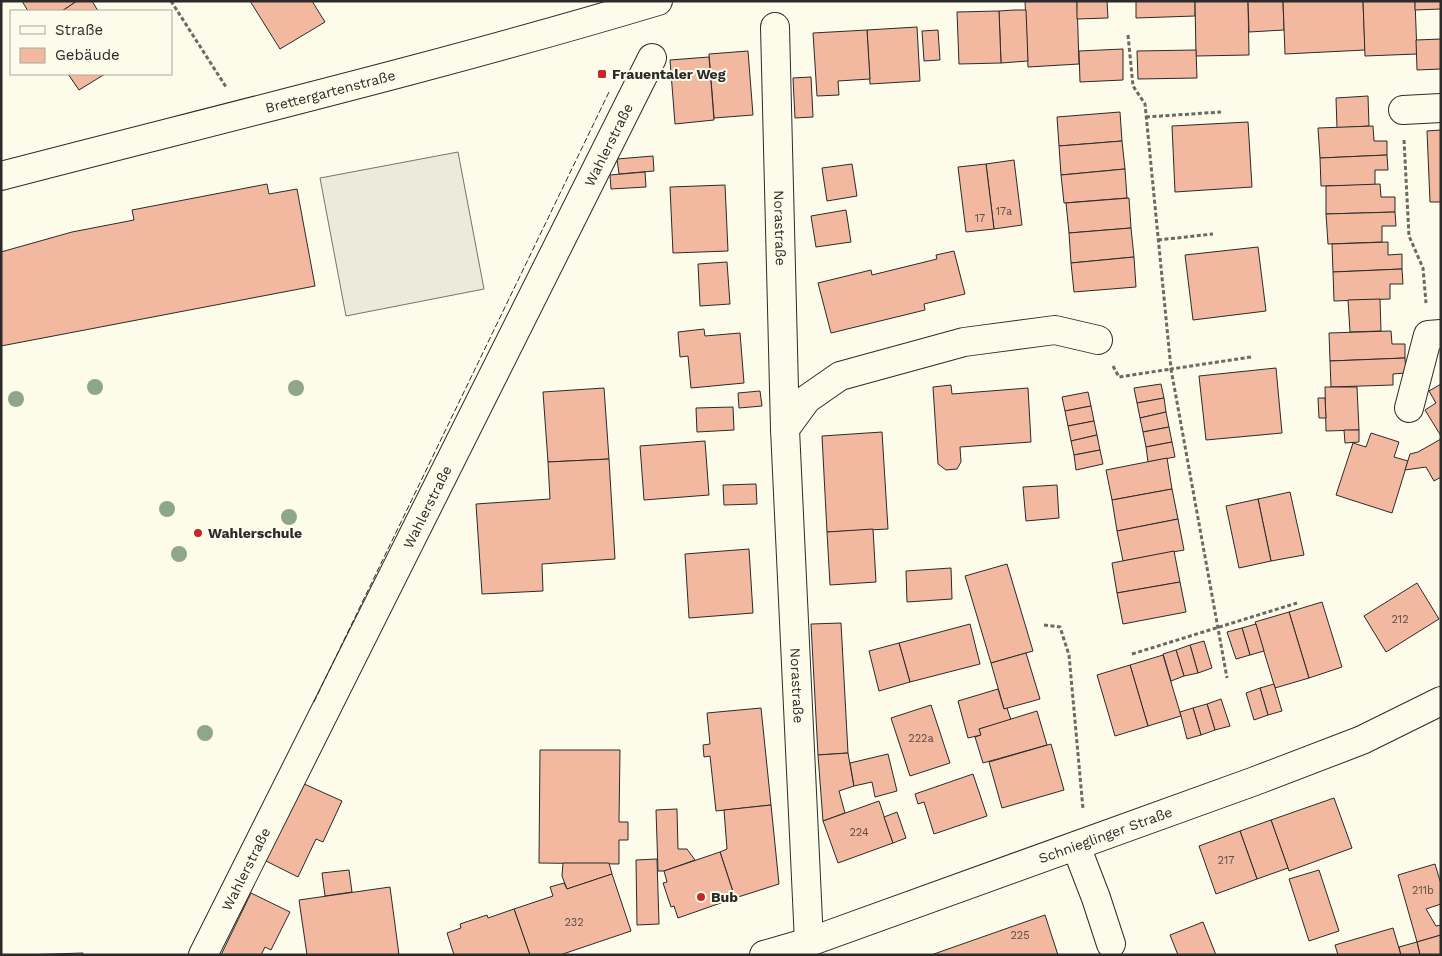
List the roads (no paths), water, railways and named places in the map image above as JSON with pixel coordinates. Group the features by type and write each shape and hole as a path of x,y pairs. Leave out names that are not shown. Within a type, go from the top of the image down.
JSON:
{"street":[{"name":"Brettergartenstraße","path":"1,176 244,114 599,19 658,1"},
{"name":"Norastraße","path":"775,27 785,429 808,942"},
{"name":"Wahlerstraße","path":"203,955 652,58"},
{"path":"1403,110 1441,108"},
{"path":"785,429 807,399 840,376 964,342 1055,330 1098,340"},
{"path":"1409,408 1434,334"},
{"name":"Schnieglinger Straße","path":"764,955 808,942 1256,781 1362,740 1441,701"},
{"path":"1081,844 1096,898 1112,944"}],"place":[{"name":"Frauentaler Weg","path":"602,74"},
{"name":"Wahlerschule","path":"198,533"},
{"name":"Bub","path":"701,897"}]}
